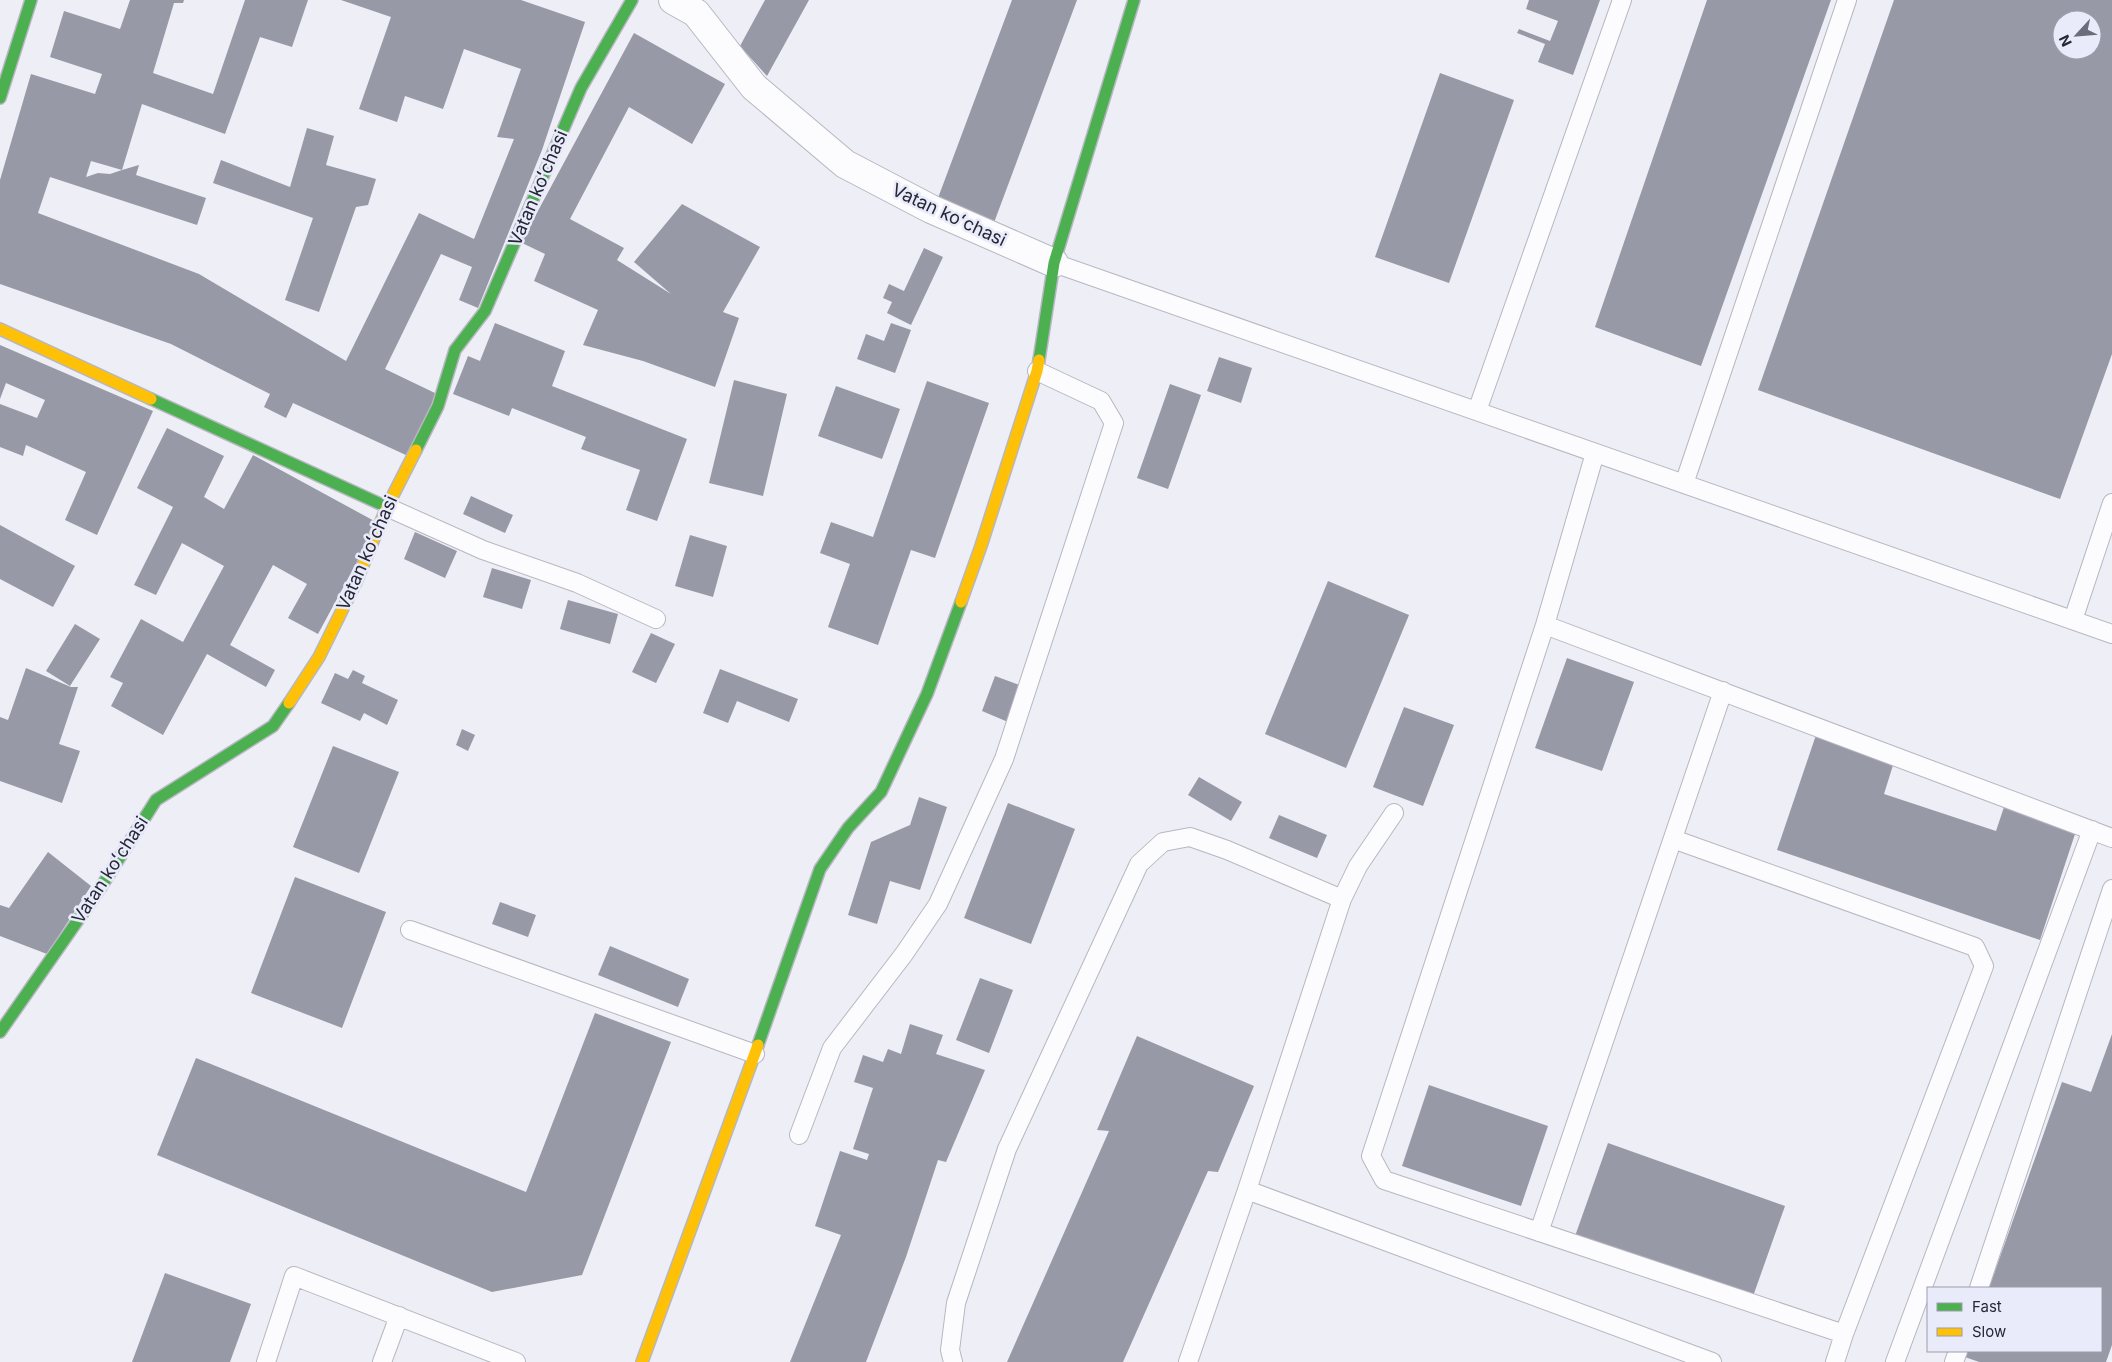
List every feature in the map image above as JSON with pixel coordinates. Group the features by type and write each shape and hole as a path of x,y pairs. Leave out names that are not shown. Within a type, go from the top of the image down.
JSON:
{"street":[{"path":"0,98 31,0"},
{"name":"Vatan koʻchasi","path":"0,1032 101,888 156,800 273,726 319,657 356,582 388,507 438,406 455,350 486,311 581,88 632,0"},
{"name":"Vatan koʻchasi","path":"673,0 696,13 754,87 845,164 931,209 1054,263"},
{"path":"642,1362 755,1054 820,869 848,828 881,792 927,694 981,546 1037,371 1054,263 1134,0"},
{"path":"0,329 388,507"}],"lane":[{"path":"1477,412 1622,0"},
{"path":"1684,484 1847,0"},
{"path":"1054,263 2112,634"},
{"path":"799,1135 832,1048 904,954 938,904 1004,759 1114,423 1101,401 1037,371"},
{"path":"1595,453 1545,624 1371,1156 1384,1180 1844,1334"},
{"path":"2073,620 2112,503"},
{"path":"388,507 482,550 577,583 656,619"},
{"path":"1545,624 2112,838"},
{"path":"1538,1232 1723,691"},
{"path":"1188,1362 1247,1190 1342,899 1358,866 1394,813"},
{"path":"1895,1362 2092,830"},
{"path":"953,1362 950,1350 956,1303 1007,1149 1138,864 1163,842 1190,836 1342,899"},
{"path":"1673,839 1975,947 1984,966 1835,1362"},
{"path":"1979,1287 2112,889"},
{"path":"410,930 755,1054"},
{"path":"1247,1190 1712,1362"},
{"path":"266,1362 294,1276 516,1362"},
{"path":"382,1362 398,1316"}],"building":[{"path":"130,0 184,0 183,3 174,3 153,73 213,94 245,0 308,0 292,47 260,37 225,134 142,104 122,170 139,165 136,175 206,198 197,225 50,177 38,213 199,274 346,361 419,213 474,239 514,139 497,137 521,69 464,49 443,109 405,96 397,122 359,109 391,17 341,0 521,0 585,22 542,150 478,308 459,300 472,267 441,254 385,369 437,394 408,456 293,403 286,418 264,407 270,394 171,344 0,284 0,180 31,74 95,94 102,74 50,57 64,11 120,29","holes":["91,161 122,170 110,174 98,173 86,177"]},
{"path":"765,0 809,0 767,76 740,46"},
{"path":"1012,0 1077,0 992,228 935,206"},
{"path":"1529,0 1600,0 1573,75 1538,62 1545,44 1517,33 1519,29 1550,41 1558,21 1526,9"},
{"path":"1707,0 1831,0 1701,366 1595,327"},
{"path":"1894,0 2112,0 2112,354 2060,499 1758,390"},
{"path":"634,33 725,84 692,144 629,107 570,219 624,248 617,260 671,294 634,262 682,204 760,247 723,312 739,318 715,387 643,361 583,345 598,310 534,281 545,254 522,243"},
{"path":"1440,73 1514,100 1449,283 1375,257"},
{"path":"307,128 334,136 326,165 376,179 368,205 356,207 319,312 285,300 313,218 213,183 221,160 290,187"},
{"path":"924,248 943,257 911,325 887,313 892,302 883,298 889,284 904,291"},
{"path":"495,323 565,351 552,386 687,439 657,521 626,510 640,470 581,449 586,437 512,408 509,416 453,394 468,356 480,361"},
{"path":"891,323 911,330 895,373 857,359 866,334 884,341"},
{"path":"0,345 153,411 97,535 65,520 86,472 26,445 23,456 0,447 0,404 37,418 45,400 6,383 0,399"},
{"path":"1219,357 1252,368 1241,403 1207,391"},
{"path":"734,380 787,394 763,496 709,483"},
{"path":"927,381 989,403 935,558 911,550 878,645 828,627 850,564 820,553 831,522 873,537"},
{"path":"1170,384 1201,395 1168,489 1137,478"},
{"path":"836,386 900,409 882,459 818,436"},
{"path":"167,428 224,456 204,497 224,509 253,455 378,523 318,634 288,618 307,584 273,565 230,645 275,670 266,687 207,654 163,735 111,706 123,683 110,677 141,619 183,642 224,566 182,543 156,595 134,585 173,507 137,488"},
{"path":"471,496 513,515 505,533 463,514"},
{"path":"0,525 75,566 53,607 0,579"},
{"path":"415,532 457,551 445,578 404,559"},
{"path":"690,535 727,546 713,597 675,586"},
{"path":"492,568 531,580 522,609 483,597"},
{"path":"1328,581 1409,615 1346,768 1265,734"},
{"path":"568,600 618,614 610,644 560,629"},
{"path":"75,624 100,639 70,686 46,671"},
{"path":"651,633 675,644 656,683 632,672"},
{"path":"1567,658 1634,682 1602,771 1535,748"},
{"path":"26,668 71,687 78,687 59,744 80,751 62,803 0,781 0,717 8,720"},
{"path":"720,669 798,699 789,722 737,701 728,723 703,713"},
{"path":"353,670 365,676 362,683 398,700 387,725 364,713 360,721 321,703 335,673 348,679"},
{"path":"995,676 1022,686 1008,722 982,711"},
{"path":"1404,707 1454,725 1423,806 1373,787"},
{"path":"462,729 475,735 468,751 456,745"},
{"path":"1816,735 1894,762 1884,794 1996,831 2006,801 2078,825 2040,940 1777,850"},
{"path":"333,746 399,772 359,873 293,847"},
{"path":"1199,777 1242,802 1231,821 1188,795"},
{"path":"919,797 947,807 920,890 890,881 877,924 848,915 871,842 910,825"},
{"path":"1008,803 1075,829 1031,944 964,918"},
{"path":"1279,815 1327,835 1317,858 1269,838"},
{"path":"48,852 91,886 47,954 0,936 0,905 9,908"},
{"path":"295,877 386,912 342,1028 251,993"},
{"path":"500,902 536,915 528,937 492,924"},
{"path":"610,946 689,979 678,1007 598,975"},
{"path":"980,978 1013,990 989,1053 956,1040"},
{"path":"595,1013 671,1042 582,1275 492,1292 157,1155 196,1058 526,1192"},
{"path":"910,1024 943,1035 936,1054 985,1070 946,1162 938,1160 906,1257 866,1362 790,1362 841,1235 815,1226 840,1151 867,1160 869,1154 853,1149 873,1088 854,1082 863,1055 883,1062 888,1049 901,1054"},
{"path":"2112,1034 2112,1345 2106,1362 1979,1362 1965,1357 1967,1352 2102,1352 2102,1287 1989,1287 2062,1082 2091,1092"},
{"path":"1137,1036 1254,1086 1218,1172 1208,1171 1123,1362 1007,1362 1109,1131 1097,1130"},
{"path":"1429,1085 1548,1126 1521,1206 1402,1166"},
{"path":"1608,1143 1785,1206 1751,1302 1574,1239"},
{"path":"165,1273 251,1304 230,1362 132,1362"}],"traffic: fast":[{"path":"0,98 31,0"},
{"path":"416,450 438,406 455,350 485,311 581,88 632,0"},
{"path":"1039,360 1054,263 1134,0"},
{"path":"151,399 387,507"},
{"path":"758,1045 820,869 848,828 881,792 927,694 961,602"},
{"path":"0,1032 101,887 156,800 273,726 289,703"}],"traffic: slow":[{"path":"0,329 151,399"},
{"path":"961,602 981,546 1039,360"},
{"path":"289,703 319,657 356,582 387,507 416,450"},
{"path":"642,1362 758,1045"}]}
